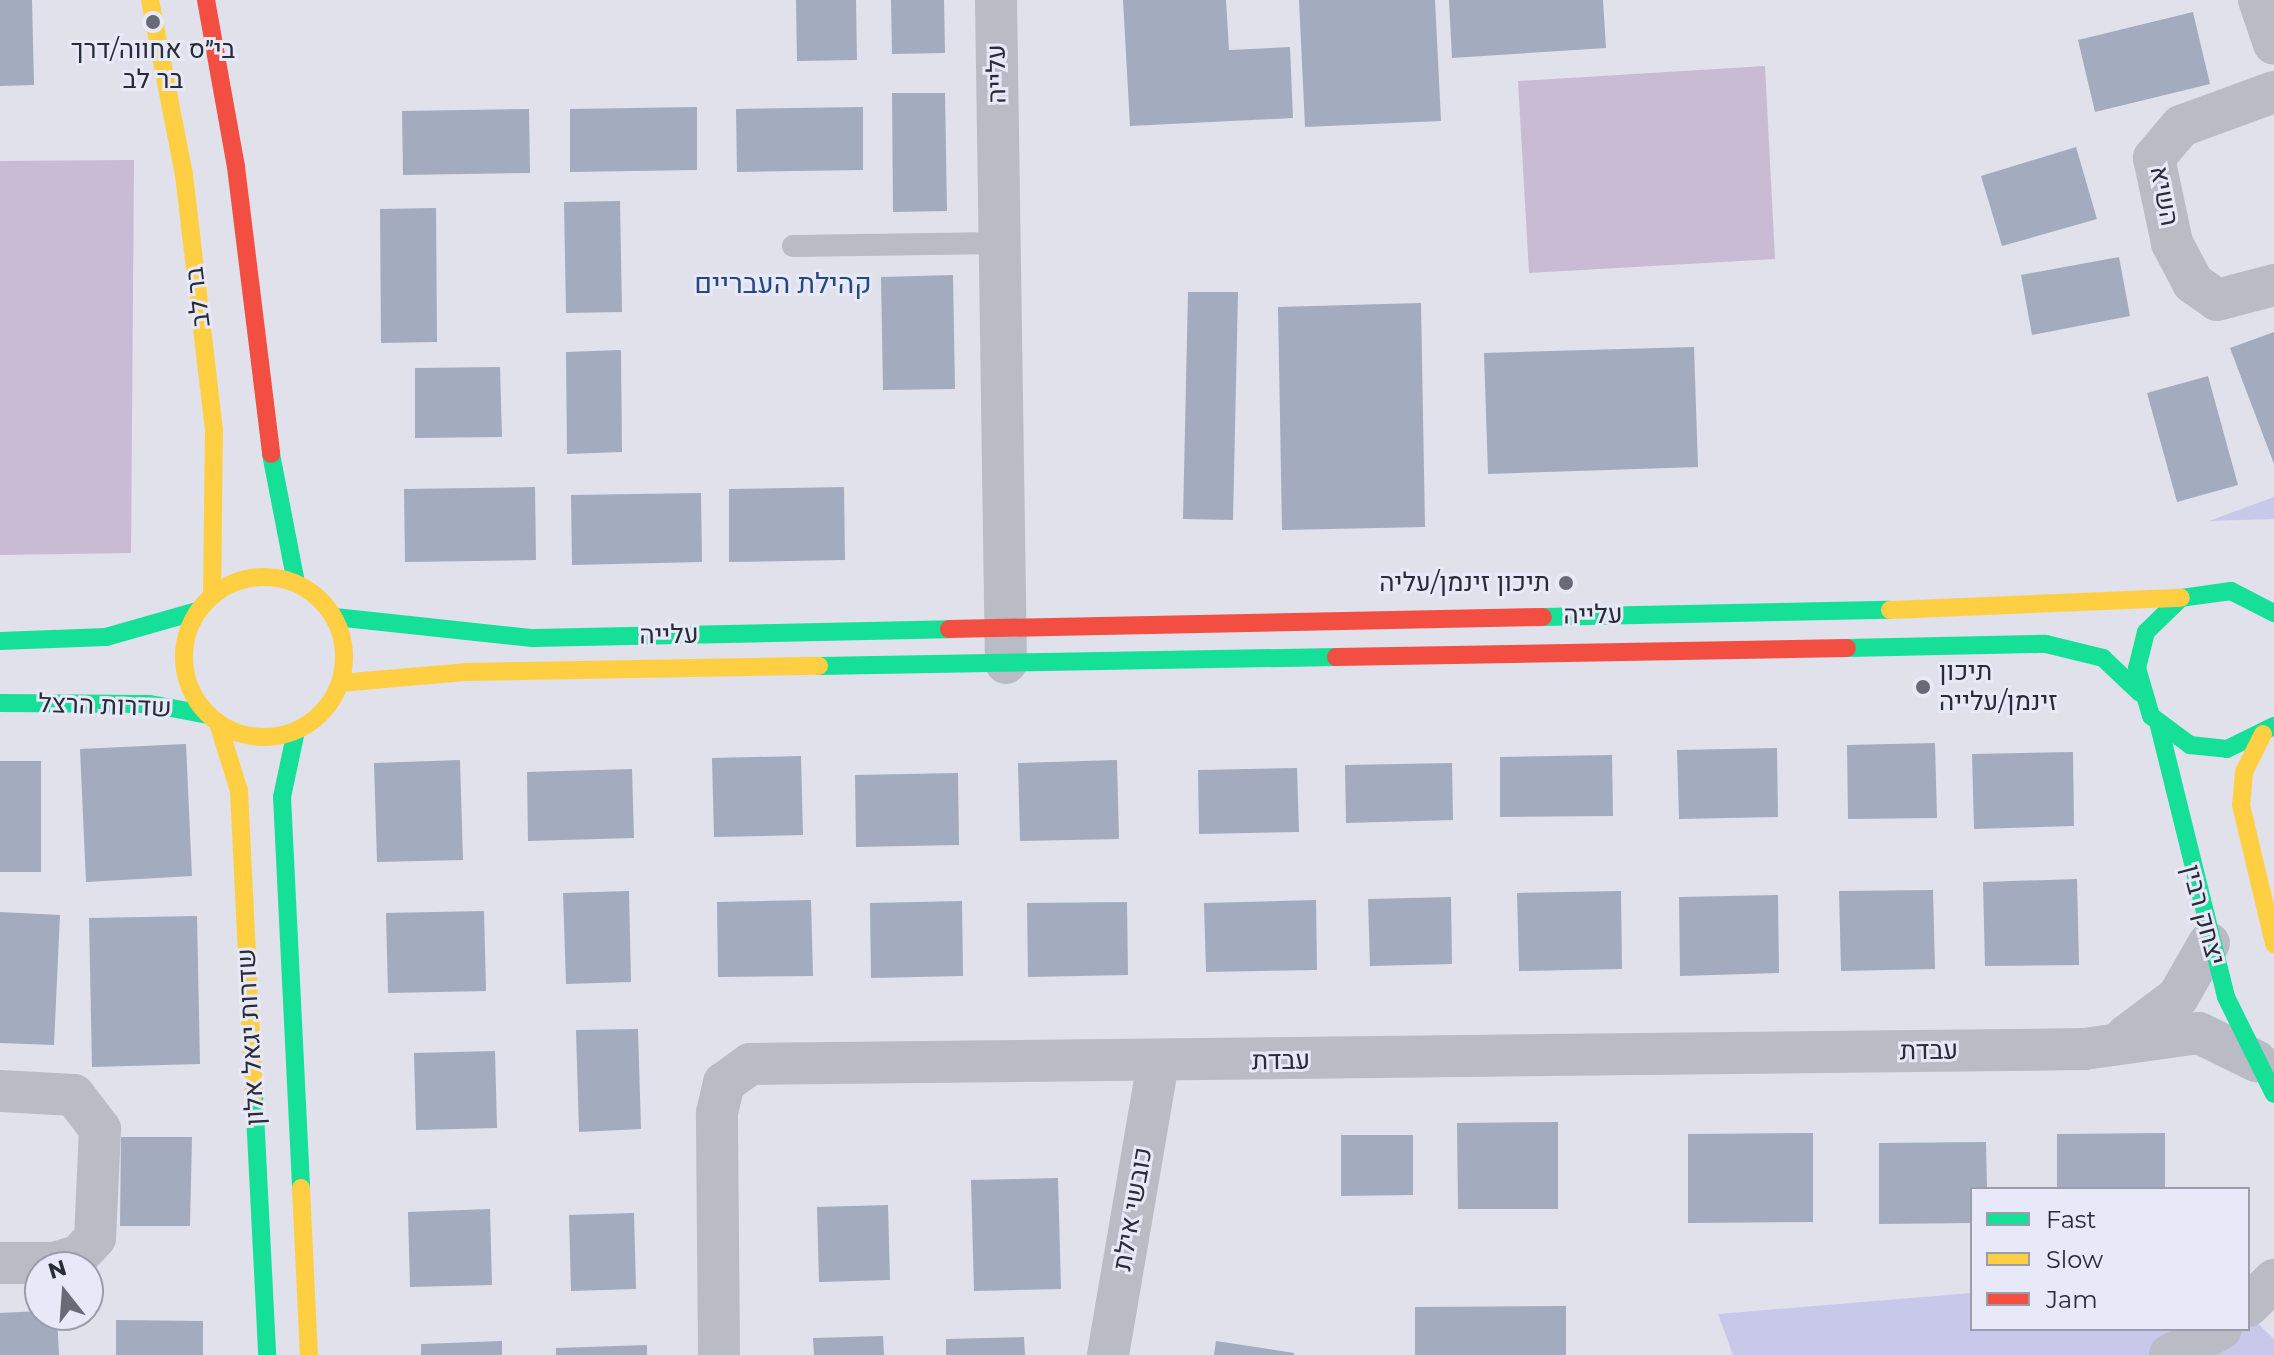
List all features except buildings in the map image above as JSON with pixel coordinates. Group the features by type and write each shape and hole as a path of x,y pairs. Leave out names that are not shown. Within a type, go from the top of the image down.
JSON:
{"main road":[{"name":"בר לב","path":"150,0 184,175 214,430 212,596"},
{"name":"בר לב","path":"206,0 236,167 279,522 296,583"},
{"path":"0,641 106,637 197,611 212,596 259,576 296,583 335,617 345,661 340,683 325,709 296,731 254,737 213,719 184,665 197,611"},
{"name":"עלייה","path":"340,683 465,672 1005,645 2118,605 2219,590 2274,604"},
{"path":"2140,693 2138,655 2146,632 2181,598"},
{"path":"2255,599 2274,613"},
{"name":"עלייה","path":"335,617 519,637 1005,645 2046,644 2103,658 2140,693"},
{"name":"יצחק רבין","path":"2140,693 2159,726 2209,943 2265,1078"},
{"name":"שדרות הרצל","path":"0,703 150,704 213,719"},
{"name":"שדרות יגאל אלון","path":"213,719 239,791 267,1355"},
{"path":"2159,726 2202,748 2227,749 2269,730"},
{"path":"2269,730 2244,772 2241,805 2274,944"},
{"name":"שדרות יגאל אלון","path":"296,731 282,797 309,1355"}],"street":[{"name":"עלייה","path":"996,0 1005,645"},
{"path":"2259,0 2274,44"},
{"name":"השיא","path":"2274,92 2181,126 2154,158 2172,243 2193,283 2217,300 2274,285"},
{"name":"עבדת","path":"2118,1041 2178,997 2209,943"},
{"name":"עבדת","path":"719,1355 717,1113 735,1072 772,1060 1158,1063 2068,1049 2199,1033 2265,1078"},
{"name":"כובשי אילת","path":"1108,1355 1158,1063"},
{"path":"0,1091 74,1095 100,1129 95,1238 78,1256 54,1263 0,1263"},
{"path":"2250,1304 2274,1280"},
{"path":"2250,1321 2274,1316"},
{"path":"2170,1355 2216,1331"}],"lane":[{"path":"793,246 999,243"}],"shaded area":[{"path":"1765,66 1775,259 1529,273 1518,81"},
{"path":"134,160 131,553 0,555 0,161"}],"sand":[{"path":"2274,497 2274,519 2209,521"},
{"path":"1970,1293 1970,1331 2250,1331 2250,1316 2274,1339 2274,1355 1733,1355 1718,1314"}],"traffic: fast":[{"path":"271,454 296,583"},
{"path":"2274,613 2231,591 2181,598 2146,632 2137,668 2151,716 2190,745 2227,749 2274,726"},
{"path":"1543,617 1890,610"},
{"path":"0,641 106,637 197,611"},
{"path":"335,617 533,638 949,629"},
{"path":"1847,648 2046,644 2103,658 2140,693"},
{"path":"819,666 1336,657"},
{"path":"0,703 150,704 208,715"},
{"path":"2159,726 2226,997 2274,1094"},
{"path":"296,731 282,797 301,1188"},
{"path":"254,1094 267,1355"}],"traffic: slow":[{"path":"150,0 184,175 214,430 212,596"},
{"path":"264,577 295,583 321,600 338,626 344,657 338,688 321,714 295,731 264,737 233,731 207,714 190,688 184,657 190,626 207,600 233,583 264,577"},
{"path":"1890,610 2181,598"},
{"path":"340,683 465,672 819,666"},
{"path":"218,723 239,791 254,1094"},
{"path":"2263,734 2244,772 2241,805 2274,944"},
{"path":"301,1188 309,1355"}],"traffic: jam":[{"path":"206,0 236,167 271,454"},
{"path":"949,629 1543,617"},
{"path":"1336,657 1847,648"}],"place":[{"name":"בי״ס אחווה/דרך בר לב","path":"153,22"},
{"name":"תיכון זינמן/עליה","path":"1566,583"},
{"name":"תיכון זינמן/עלייה","path":"1923,687"}],"district":[{"name":"קהילת העבריים","path":"783,283"}]}
